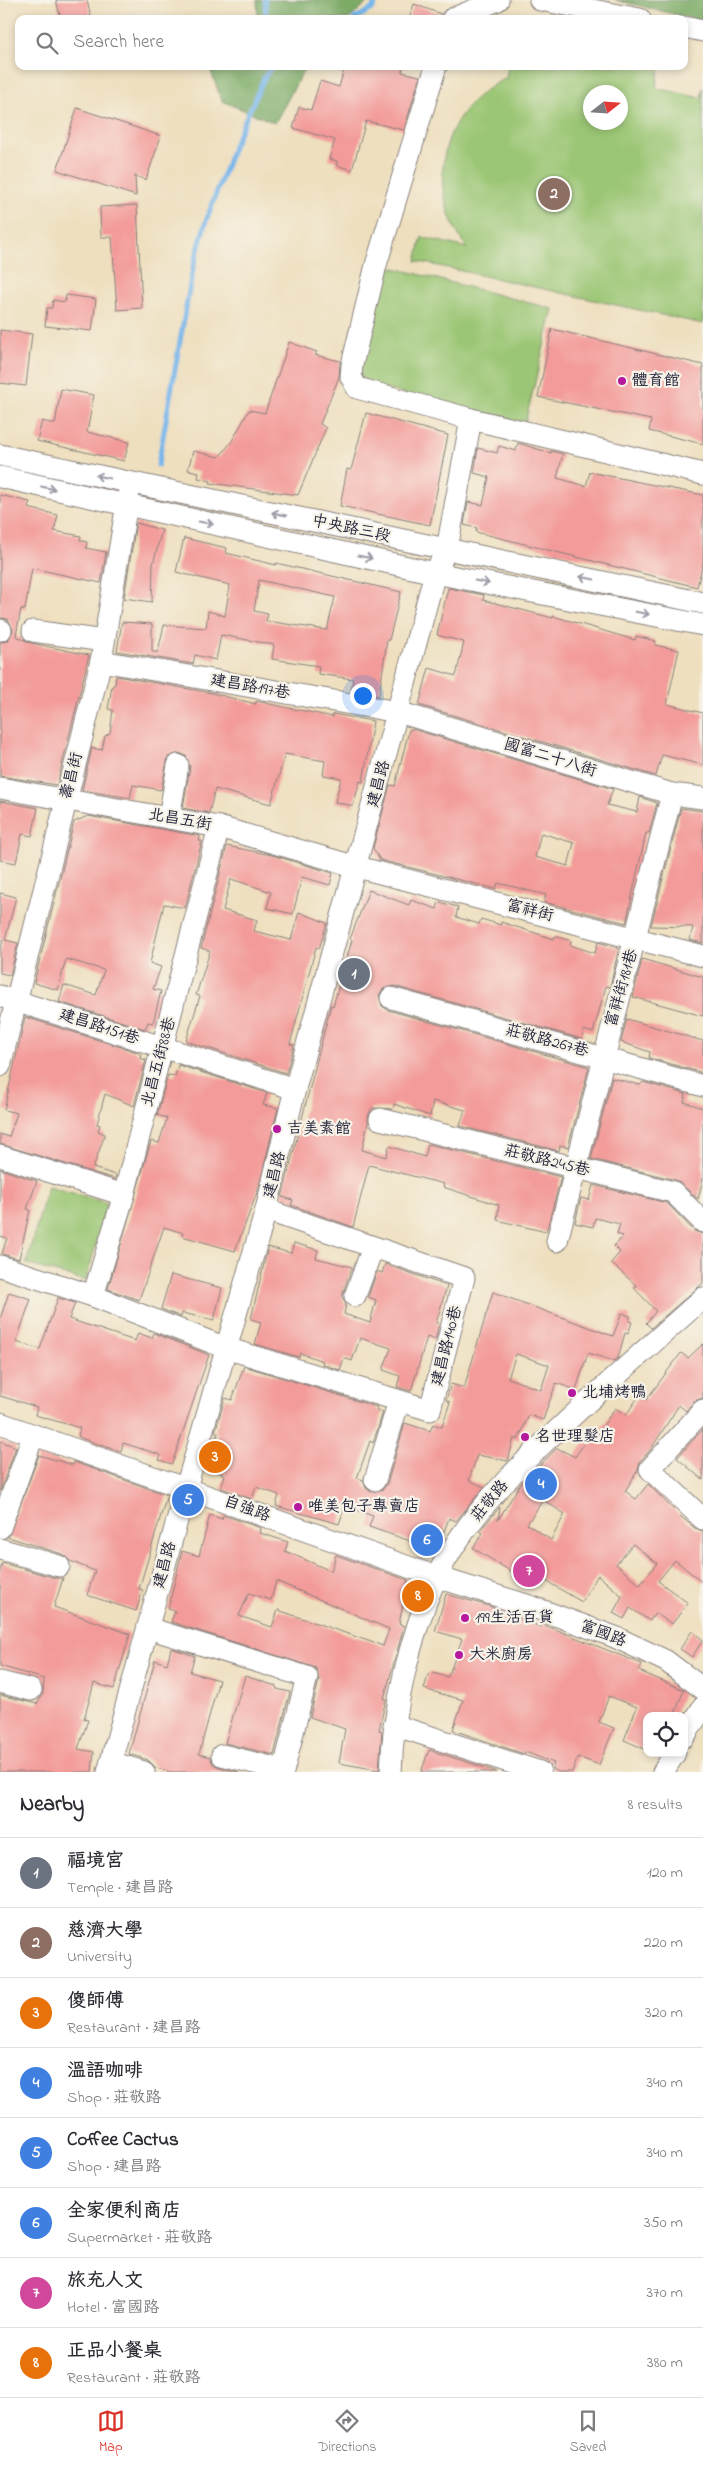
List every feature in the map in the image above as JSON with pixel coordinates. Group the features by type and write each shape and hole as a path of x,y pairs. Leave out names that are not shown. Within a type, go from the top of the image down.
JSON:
{"street":[{"path":"462,15 498,0"},
{"path":"540,0 619,15"},
{"path":"688,28 703,30"},
{"path":"435,70 376,265 352,365 351,377 357,388 471,420 703,474"},
{"name":"建昌路","path":"110,1767 186,1488 266,1210 296,1089 435,572 447,549 471,420"},
{"name":"中央路三段","path":"0,455 703,603"},
{"name":"中央路三段","path":"0,478 435,572 703,625"},
{"name":"壽昌街","path":"0,1066 8,998 66,800 102,651 130,483"},
{"name":"建昌路197巷","path":"33,631 102,651 398,712"},
{"name":"國富二十八街","path":"398,712 672,794 703,798"},
{"path":"169,818 178,765"},
{"name":"北昌五街","path":"0,788 219,827 357,867"},
{"name":"富祥街181巷","path":"557,1241 574,1168 636,938 672,794"},
{"name":"北昌五街88巷","path":"93,1296 124,1195 219,827"},
{"name":"富祥街","path":"357,867 703,956"},
{"name":"建昌路151巷","path":"8,998 296,1089"},
{"name":"莊敬路267巷","path":"391,998 603,1056 703,1086"},
{"name":"莊敬路245巷","path":"380,1119 673,1192 703,1222"},
{"path":"0,1156 124,1195"},
{"name":"建昌路140巷","path":"0,1266 93,1296 226,1348 430,1410 464,1278 266,1210"},
{"path":"355,1296 373,1247"},
{"name":"莊敬路","path":"391,1772 394,1725 403,1679 421,1619 437,1577 466,1531 528,1456 703,1298"},
{"path":"375,1480 399,1401"},
{"path":"703,1410 650,1469 703,1519"},
{"name":"自強路","path":"0,1423 437,1577"},
{"path":"0,1528 33,1436"},
{"path":"0,1549 59,1566"},
{"name":"富國路","path":"437,1577 615,1637 666,1661 703,1689"},
{"path":"148,1628 306,1677 283,1771 222,1755"},
{"path":"0,1682 31,1690"},
{"path":"688,1730 703,1706"},
{"path":"394,1725 540,1772"},
{"path":"663,1772 672,1757"},
{"path":"110,1767 144,1772"}],"green space":[{"path":"257,0 370,0 353,15 258,15"},
{"path":"615,0 703,0 703,21 688,17 688,15 678,15"},
{"path":"210,70 304,70 275,123 222,101"},
{"path":"507,70 659,70 656,88 701,98 703,88 703,324 416,261 422,237 467,248 454,225 445,201 443,177 445,153 452,130 465,110 483,92 506,78"},
{"path":"383,265 553,309 525,423 372,386 361,377 359,368"},
{"path":"48,1186 107,1203 86,1281 26,1264"}],"building":[{"path":"56,0 87,0 91,15 60,15"},
{"path":"414,4 441,14 441,15 410,15"},
{"path":"344,70 402,70 402,72 420,76 404,130 366,121 352,170 336,165 337,161 329,159 335,140 293,128 299,107 311,110 320,81 339,87"},
{"path":"77,108 161,136 146,180 135,176 136,196 57,170"},
{"path":"137,205 142,308 117,310 112,237 101,237 100,207"},
{"path":"66,295 96,299 92,331 45,326 47,308 52,308 53,300 65,302"},
{"name":"體育館","path":"552,329 703,365 703,444 649,431 651,420 538,397"},
{"path":"0,330 32,334 26,386 0,383"},
{"path":"289,342 317,352 315,355 340,361 339,377 320,424 326,428 298,495 210,483 211,481 198,478 199,472 188,470 193,451 219,457 232,441 249,410 265,413"},
{"path":"61,389 94,395 87,432 129,442 124,461 37,441 42,421 55,424"},
{"path":"366,413 448,435 430,525 340,506 347,469 351,470"},
{"path":"518,443 551,453 551,451 563,454 557,478 586,486 590,472 703,495 703,563 697,587 476,532 477,528 464,525 468,502 483,505 489,477 474,473 478,448 497,453 499,446 516,451"},
{"path":"0,495 30,502 28,508 58,515 54,531 81,536 80,540 87,542 86,548 106,552 101,583 32,568 25,610 21,609 16,636 31,643 89,655 57,785 0,776 0,642 8,641 13,630 8,619 0,618"},
{"path":"136,523 162,530 153,564 152,602 124,598"},
{"path":"184,538 227,548 226,553 401,592 389,640 387,640 379,696 351,691 353,679 318,674 319,666 272,659 274,645 221,635 216,660 195,655 193,664 117,651 122,622 152,624 152,652 158,652 164,625 206,628 208,611 225,616 230,585 176,572","holes":["259,580 335,597 327,630 266,621 268,614 254,611"]},
{"path":"448,588 484,595 483,600 553,618 553,616 635,640 636,636 656,641 655,645 679,650 667,704 703,713 703,765 662,755 656,776 419,705 429,668 456,676 464,642 437,635"},
{"path":"116,676 212,693 256,704 256,701 333,717 333,714 373,721 363,782 360,781 353,806 335,802 341,778 323,775 325,761 285,754 271,804 215,789 209,813 183,808 190,767 186,756 180,753 168,757 161,790 133,785 130,798 82,790 92,748 102,750 105,736 110,733 113,710 108,709 112,686 115,684"},
{"path":"412,729 613,789 607,805 637,812 640,797 657,803 649,833 646,833 626,923 544,902 546,895 498,883 496,889 380,860 373,848 390,785 395,786 409,730","holes":["541,833 574,843 568,866 535,857"]},
{"path":"0,801 38,808 32,836 22,834 16,863 0,860"},
{"path":"681,808 703,811 703,943 690,940 693,927 651,926"},
{"path":"88,816 200,836 199,841 202,841 185,908 164,904 150,963 161,967 153,989 161,991 153,1023 148,1022 145,1029 59,1002 64,985 96,995 104,970 66,959 58,990 34,983 74,822"},
{"path":"227,846 272,855 333,873 330,885 302,877 293,914 267,908 271,892 231,879 223,910 257,920 254,931 291,940 299,912 327,923 319,949 316,947 290,1044 294,1045 286,1073 186,1041 200,996 196,995 210,951 201,948"},
{"path":"369,890 409,905 411,900 437,909 439,902 458,907 456,917 479,924 481,919 501,925 501,922 554,939 555,936 571,941 570,945 595,953 598,942 619,948 610,987 606,986 593,1033 584,1030 582,1039 394,986 383,989 379,995 382,1006 388,1010 589,1067 568,1147 560,1145 559,1151 460,1126 465,1110 433,1101 430,1116 394,1104 393,1109 372,1108 368,1116 362,1150 386,1157 389,1146 425,1157 428,1144 561,1177 546,1232 497,1220 499,1205 443,1187 444,1184 369,1165 353,1227 291,1205 293,1200 282,1197 331,1005 333,1006 352,940 350,939"},
{"path":"0,893 16,897 5,940 18,943 10,975 0,973 0,952 3,940 0,940"},
{"path":"642,959 703,977 703,1016 633,997"},
{"path":"25,1017 137,1052 141,1055 140,1058 146,1060 134,1106 105,1094 97,1124 100,1125 98,1131 105,1134 93,1168 116,1175 115,1179 0,1144 0,1134 9,1137 17,1113 4,1110"},
{"path":"627,1019 703,1041 703,1073 649,1058 650,1052 621,1042"},
{"path":"178,1065 267,1093 263,1105 278,1108 258,1190 235,1251 182,1236 183,1233 164,1227 139,1300 108,1289 151,1141 159,1143 167,1118 157,1115 168,1075 175,1076"},
{"path":"612,1078 640,1085 643,1082 686,1094 684,1102 703,1108 703,1179 698,1199 676,1180 591,1159"},
{"path":"0,1169 37,1181 27,1209 30,1210 19,1259 2,1254 7,1238 0,1236"},
{"path":"593,1185 667,1203 694,1231 703,1234 703,1283 651,1328 646,1323 656,1311 634,1288 637,1286 611,1263 620,1252 614,1246 623,1236 617,1234 620,1224 595,1218 593,1227 575,1223 581,1198 589,1200"},
{"path":"294,1243 318,1250 316,1258 352,1267 343,1292 343,1299 346,1305 344,1314 370,1323 376,1300 368,1297 377,1271 382,1273 385,1264 447,1286 436,1323 439,1324 435,1340 427,1337 411,1391 397,1387 400,1376 383,1370 391,1348 360,1338 352,1361 344,1358 340,1370 322,1364 323,1361 300,1353 299,1357 255,1344 261,1322 251,1319 268,1247 291,1253"},
{"path":"171,1275 222,1288 214,1320 182,1313 181,1317 161,1309"},
{"path":"9,1292 31,1299 16,1342 40,1349 58,1298 75,1303 69,1319 135,1341 138,1333 152,1338 154,1333 209,1355 172,1464 159,1460 161,1455 123,1443 121,1452 81,1438 78,1436 80,1428 35,1415 37,1407 0,1396 0,1319"},
{"path":"493,1292 613,1336 622,1313 630,1316 629,1321 632,1322 628,1334 625,1333 618,1358 614,1361 588,1353 576,1390 556,1383 543,1420 529,1415 518,1440 514,1438 508,1461 477,1455 469,1480 484,1487 456,1521 449,1518 437,1550 369,1527 373,1516 345,1506 339,1524 276,1506 279,1495 256,1487 252,1499 221,1488 225,1475 205,1467 218,1433 215,1432 225,1398 232,1400 244,1366 377,1407 376,1410 383,1412 373,1443 370,1441 357,1478 363,1480 366,1488 371,1492 383,1489 387,1484 405,1423 430,1431 433,1424 442,1427 450,1402 446,1400 451,1384 464,1388","holes":["516,1354 549,1365 541,1390 508,1378"]},
{"path":"703,1344 703,1398 694,1401 686,1411 679,1405 651,1449 640,1461 638,1470 625,1491 636,1499 648,1484 680,1516 695,1528 703,1531 703,1583 675,1560 658,1581 688,1603 672,1624 655,1613 650,1621 630,1608 624,1619 613,1613 622,1596 598,1575 582,1602 517,1564 512,1572 473,1548 483,1533 480,1531 498,1509 500,1507 498,1520 519,1486 557,1448 575,1457 592,1432 597,1435 615,1408 626,1415 639,1396 646,1400 681,1353 688,1358","holes":["543,1500 565,1514 551,1540 527,1524","633,1544 657,1563 640,1585 616,1564"]},
{"path":"703,1429 703,1480 677,1458"},
{"path":"0,1441 16,1447 0,1491"},
{"path":"39,1455 73,1465 74,1462 167,1495 139,1589 143,1590 136,1611 87,1595 95,1571 70,1561 62,1554 8,1537"},
{"path":"210,1515 222,1519 223,1515 261,1528 260,1533 288,1542 285,1551 331,1571 336,1555 408,1580 399,1624 404,1626 384,1699 386,1699 379,1730 382,1731 379,1770 339,1763 345,1729 310,1717 319,1680 316,1668 171,1622 175,1611 168,1609 182,1551 199,1556","holes":["276,1581 389,1629 383,1646 278,1610 272,1627 239,1616 249,1593 271,1600"]},
{"path":"2,1563 56,1578 63,1578 54,1607 130,1634 114,1689 94,1683 84,1719 88,1720 78,1749 94,1752 92,1772 0,1772 0,1695 37,1704 43,1694 44,1679 0,1666 0,1571"},
{"path":"446,1594 489,1606 541,1627 542,1624 642,1664 639,1671 684,1690 676,1712 643,1712 643,1748 624,1740 637,1707 609,1696 599,1722 614,1728 599,1765 578,1757 572,1772 559,1772 552,1769 554,1763 453,1730 463,1700 424,1689 429,1672 448,1677 462,1639 435,1631"},
{"path":"692,1631 703,1640 692,1657 680,1649"},
{"path":"171,1648 195,1656 190,1672 219,1680 199,1754 210,1757 213,1764 219,1767 239,1772 171,1772 156,1768 148,1760 129,1754 155,1660 167,1664"},
{"path":"245,1676 276,1686 277,1689 290,1692 274,1755 225,1743"},
{"path":"429,1750 492,1770 497,1772 421,1772"}],"waterway":[{"path":"265,0 266,15"},
{"path":"361,15 372,9 377,0"},
{"path":"158,465 193,268 206,221 234,145 269,70"}],"place":[{"name":"慈濟大學","path":"554,194"},
{"name":"體育館","path":"622,381"},
{"name":"福境宮","path":"354,974"},
{"name":"吉美素館","path":"277,1129"},
{"name":"北埔烤鴨","path":"572,1393"},
{"name":"名世理髮店","path":"525,1437"},
{"name":"傻師傅","path":"215,1457"},
{"name":"溫語咖啡","path":"541,1484"},
{"name":"Coffee Cactus","path":"188,1500"},
{"name":"唯美包子專賣店","path":"298,1507"},
{"name":"全家便利商店","path":"427,1540"},
{"name":"旅充人文","path":"529,1571"},
{"name":"正品小餐桌","path":"418,1596"},
{"name":"199生活百貨","path":"465,1618"},
{"name":"大米廚房","path":"459,1655"}]}
